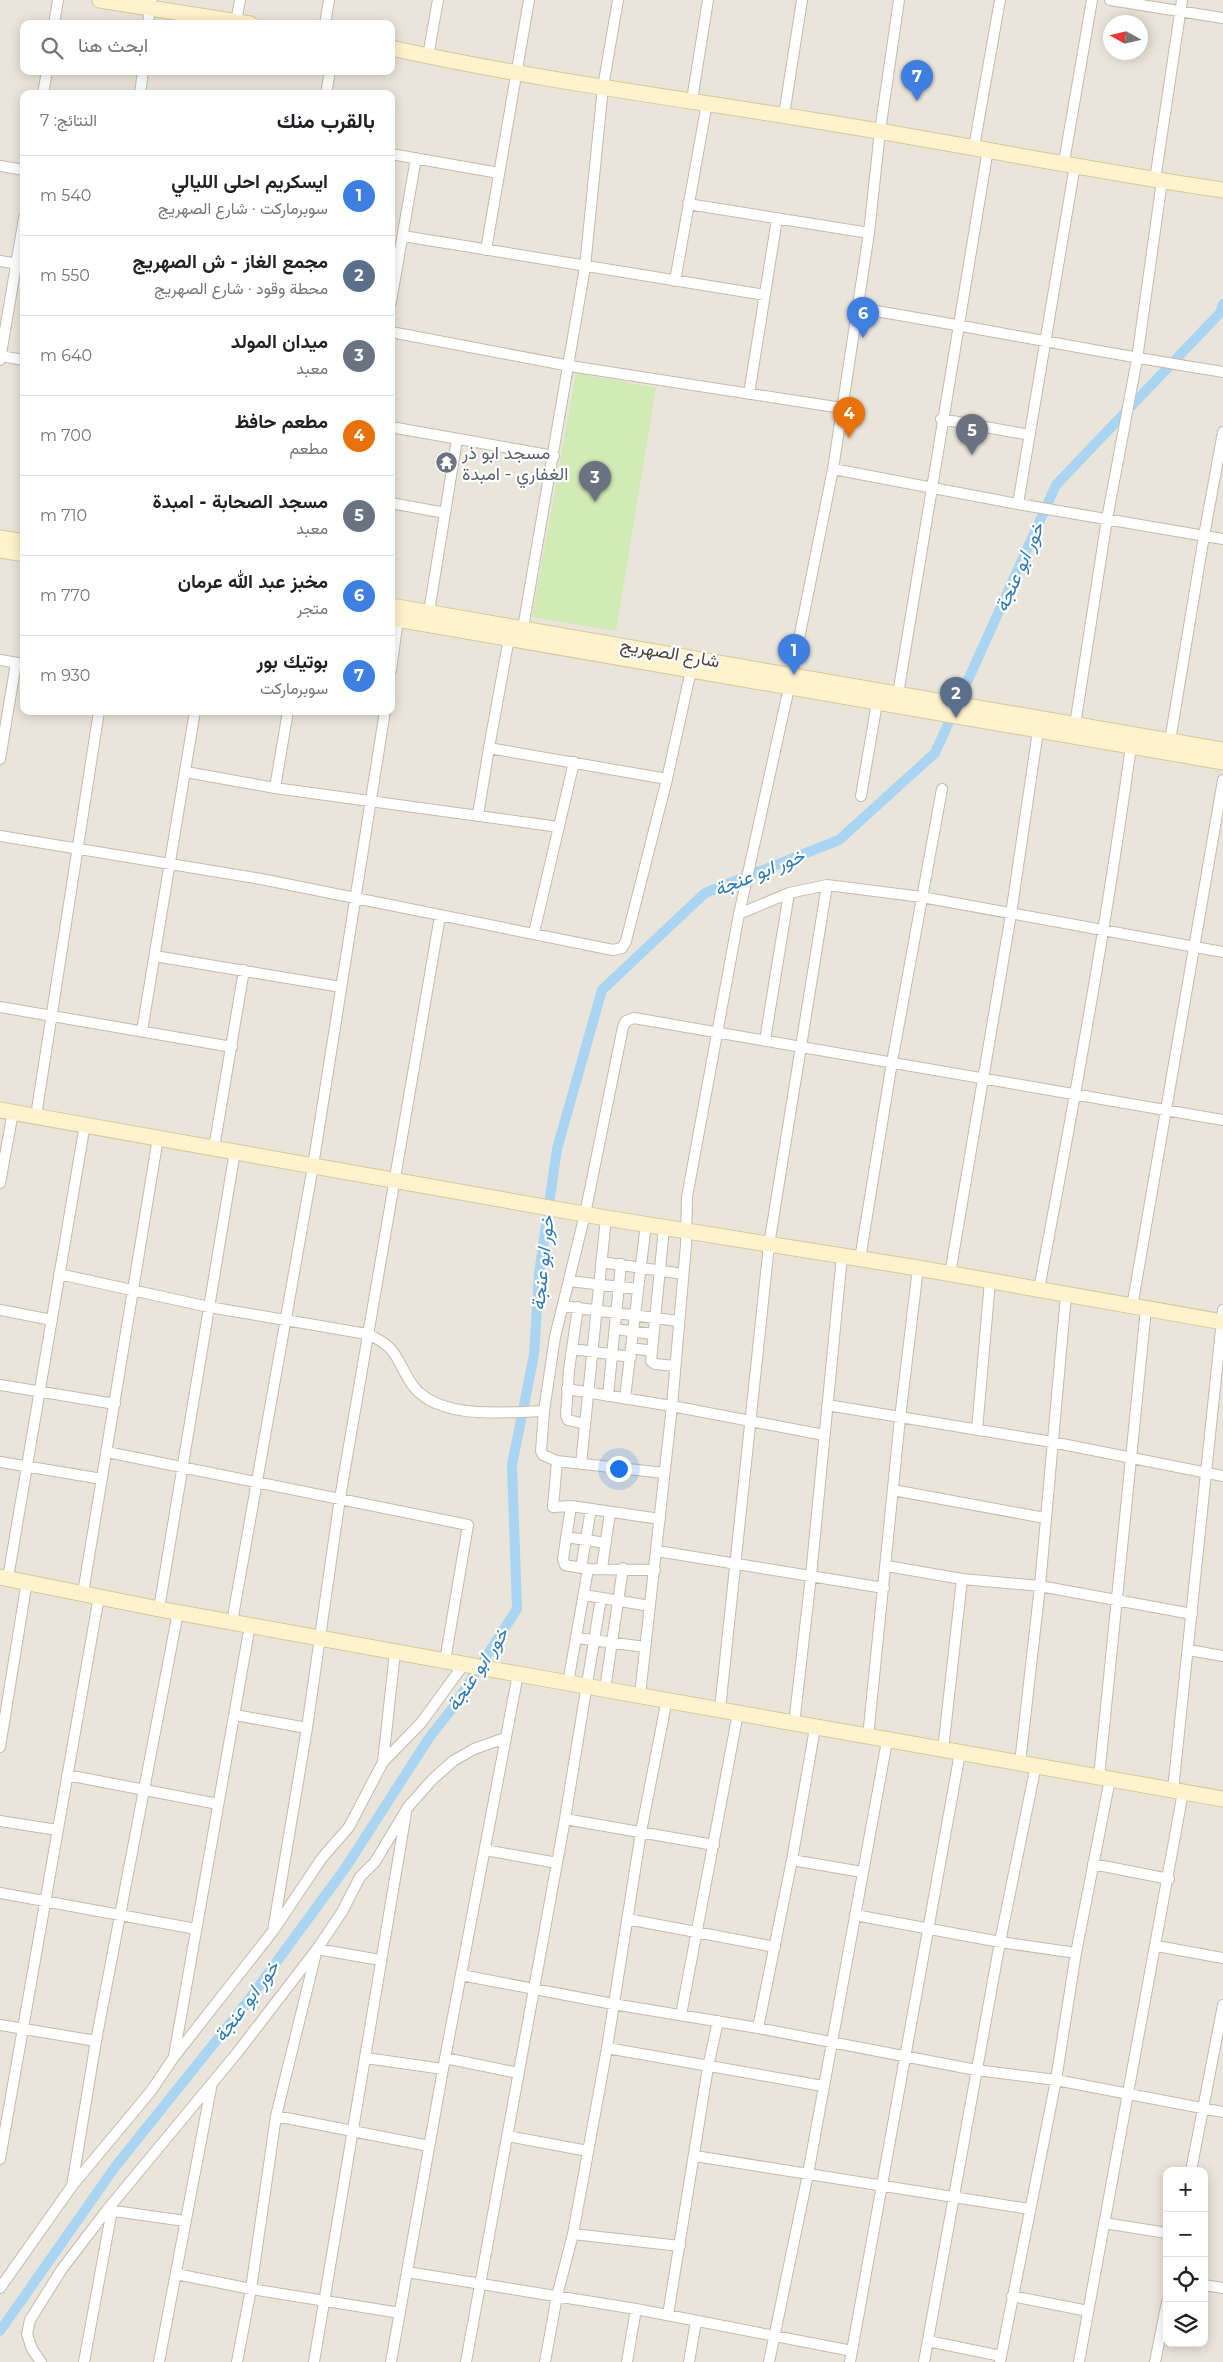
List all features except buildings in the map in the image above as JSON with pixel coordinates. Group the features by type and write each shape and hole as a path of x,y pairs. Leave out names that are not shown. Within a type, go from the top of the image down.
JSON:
{"street":[{"path":"55,20 58,0"},
{"path":"100,0 150,11 220,20"},
{"path":"240,0 243,20"},
{"path":"326,20 329,0"},
{"path":"428,56 438,0"},
{"path":"486,250 529,0"},
{"path":"523,628 570,366 585,266 603,87 618,0"},
{"path":"692,100 708,0"},
{"path":"784,116 802,0"},
{"path":"640,1695 672,1406 683,1274 687,1197 739,914 790,681 832,469 869,233 880,131 899,0"},
{"path":"898,694 957,324 1000,0"},
{"path":"1018,504 1046,341 1092,0"},
{"path":"1110,0 1223,18"},
{"path":"1075,725 1107,519 1137,358 1182,0"},
{"path":"395,49 603,87 880,131 1158,181 1223,190"},
{"path":"44,90 46,75"},
{"path":"141,90 142,75"},
{"path":"327,90 329,75"},
{"path":"675,281 707,103"},
{"path":"395,155 499,173"},
{"path":"395,280 416,158"},
{"path":"0,166 20,169"},
{"path":"688,204 869,233"},
{"path":"749,394 777,219"},
{"path":"403,236 765,296"},
{"path":"0,261 20,264 0,360"},
{"path":"858,308 1223,372"},
{"path":"395,333 570,366 842,408"},
{"path":"0,356 20,359"},
{"path":"942,419 1030,435"},
{"path":"395,428 554,456"},
{"path":"1170,741 1223,432"},
{"path":"429,612 457,439"},
{"path":"832,469 1018,504 1223,539"},
{"path":"395,504 445,513"},
{"path":"0,538 20,541"},
{"path":"0,550 20,553"},
{"name":"شارع الصهريج","path":"395,614 429,612 523,628 790,681 877,703 946,709"},
{"name":"شارع الصهريج","path":"395,614 509,638 691,670 898,694 946,709"},
{"path":"478,815 509,638"},
{"path":"0,660 20,663 1,746 0,759"},
{"path":"0,836 203,869 614,950 622,948 626,941 667,778 691,670"},
{"path":"861,796 877,703"},
{"path":"946,709 1038,731 1223,762"},
{"path":"967,713 1075,725 1223,750"},
{"path":"36,1116 98,715"},
{"path":"142,1031 194,715"},
{"path":"276,788 287,715"},
{"path":"232,1622 313,1166 384,715"},
{"path":"950,1274 1010,914 1038,731"},
{"path":"1039,1289 1076,1093 1131,746"},
{"path":"489,748 667,778"},
{"path":"534,933 574,762"},
{"path":"186,772 276,788 559,827"},
{"path":"928,2341 1000,2359 1056,2080 1076,1954 1094,1864 1105,1778 1117,1599 1131,1457 1139,1308 1167,1109 1223,780"},
{"path":"860,1259 892,1062 942,789"},
{"path":"739,914 789,893 827,884 922,897 1223,952"},
{"path":"720,1709 769,1245 827,884"},
{"path":"765,1040 789,893"},
{"path":"274,1931 340,1498 440,916"},
{"path":"155,956 340,987"},
{"path":"214,1148 244,970"},
{"path":"0,1007 232,1047"},
{"path":"664,1473 557,1461 543,1456 542,1452 544,1411 552,1359 585,1214 623,1027 626,1021 634,1018 1076,1093 1223,1120"},
{"path":"0,1183 6,1111 686,1232 918,1268 1139,1308 1222,1318 1192,1614 1169,1879 1079,2362"},
{"path":"85,1124 26,1466 4,1578 27,1581 159,1609 492,1670 1223,1799"},
{"path":"83,1593 158,1138"},
{"path":"159,1609 235,1151"},
{"path":"581,1464 606,1218"},
{"path":"625,1398 632,1353 646,1224"},
{"path":"664,1228 653,1334 652,1363 675,1366"},
{"path":"794,1724 811,1576 842,1256"},
{"path":"602,1262 683,1274"},
{"path":"608,1396 621,1264"},
{"path":"868,1737 887,1566 900,1418 918,1268"},
{"path":"59,1274 134,1288 209,1307 367,1334 390,1346 412,1384 421,1396 432,1402 466,1410 544,1411"},
{"path":"977,1430 990,1281"},
{"path":"569,1282 638,1289"},
{"path":"1020,1763 1040,1586 1066,1295"},
{"path":"563,1306 678,1321"},
{"path":"578,1307 567,1389 566,1418 585,1424"},
{"path":"0,1310 52,1320"},
{"path":"615,1329 653,1334"},
{"path":"573,1349 612,1355 652,1351"},
{"path":"552,1359 570,1362"},
{"path":"0,1385 115,1404"},
{"path":"567,1389 672,1406 824,1435"},
{"path":"827,1405 1052,1442 1223,1476"},
{"path":"107,1452 468,1524 445,1661"},
{"path":"557,1461 553,1507 571,1506 660,1519"},
{"path":"0,1462 102,1479"},
{"path":"893,1490 1045,1518"},
{"path":"571,1506 564,1562 568,1566 655,1570"},
{"path":"568,1683 584,1595 586,1540 591,1509"},
{"path":"602,1568 610,1512"},
{"path":"566,1537 606,1543"},
{"path":"657,1551 884,1588"},
{"path":"887,1566 962,1578 1040,1586 1192,1614"},
{"path":"605,1689 623,1568"},
{"path":"943,1750 962,1578"},
{"path":"0,1747 2,1719 27,1581"},
{"path":"584,1595 650,1606"},
{"path":"0,2159 99,1596"},
{"path":"466,2362 558,1862 601,1598"},
{"path":"72,2186 96,2041 178,1612"},
{"path":"174,2057 250,1625"},
{"path":"577,1638 645,1647"},
{"path":"1189,1650 1223,1656"},
{"path":"384,1762 395,1652"},
{"path":"0,2288 72,2186 151,2091 174,2057 274,1931 322,1858 349,1827 384,1762 421,1723 470,1665"},
{"path":"391,2362 445,2058 518,1674"},
{"path":"545,2362 557,2296 573,2234 607,2048 641,1832 667,1700"},
{"path":"681,2015 738,1713"},
{"path":"235,1715 306,1728"},
{"path":"758,2028 792,1860 815,1728"},
{"path":"41,2362 32,2349 26,2334 30,2320 62,2269 211,2086 317,1949 342,1912 360,1877 375,1862 408,1807 432,1780 453,1761 474,1749 505,1738"},
{"path":"769,2362 808,2174 830,2042 887,1741"},
{"path":"850,2362 960,1753"},
{"path":"924,2362 1000,1942 1036,1765"},
{"path":"67,1775 218,1804"},
{"path":"314,2362 354,2132 380,1960 408,1807"},
{"path":"565,1819 714,1845"},
{"path":"0,1821 57,1830"},
{"path":"485,1850 558,1862"},
{"path":"792,1860 862,1872"},
{"path":"1094,1864 1169,1879"},
{"path":"0,1893 196,1929"},
{"path":"855,1915 1076,1954"},
{"path":"627,1919 775,1947"},
{"path":"1157,1946 1223,1958"},
{"path":"317,1949 380,1960"},
{"path":"237,2362 251,2289 276,2116 317,1949"},
{"path":"461,1975 613,2004 758,2028 976,2070 1056,2080 1223,2112"},
{"path":"1193,2167 1223,2005"},
{"path":"668,2316 708,2067 718,2021"},
{"path":"0,2025 96,2041"},
{"path":"607,2048 823,2086"},
{"path":"366,2058 443,2069"},
{"path":"445,2058 518,2073"},
{"path":"159,2362 211,2086"},
{"path":"276,2116 429,2146"},
{"path":"508,2136 588,2151"},
{"path":"695,2156 1029,2209"},
{"path":"109,2210 185,2221"},
{"path":"84,2362 109,2210"},
{"path":"1104,2223 1163,2232"},
{"path":"573,2234 680,2246"},
{"path":"407,2272 636,2309 852,2351"},
{"path":"176,2274 325,2302 400,2313"},
{"path":"1208,2285 1223,2288"},
{"path":"1012,2296 1088,2311"},
{"path":"627,2362 636,2309"},
{"path":"689,2362 696,2321"},
{"path":"1155,2362 1163,2322"}],"shaded area":[{"path":"0,0 1223,0 1223,2362 0,2362"}],"green space":[{"path":"576,373 656,388 616,631 532,617"}],"waterway":[{"name":"خور ابو عنجة","path":"0,2331 115,2167 248,2001 346,1867 429,1738 454,1706 517,1609 512,1465 534,1355 539,1274 557,1149 602,990 705,893 839,840 935,753 1056,485 1220,313 1223,304"}],"place":[{"name":"بوتيك بور","path":"917,101"},
{"name":"مخبز عبد الله عرمان","path":"863,338"},
{"name":"مطعم حافظ","path":"849,438"},
{"name":"مسجد الصحابة - امبدة","path":"972,455"},
{"name":"مسجد ابو ذر الغفاري - امبدة","path":"446,463"},
{"name":"ميدان المولد","path":"595,502"},
{"name":"ايسكريم احلى الليالي","path":"794,675"},
{"name":"مجمع الغاز - ش الصهريج","path":"956,718"}]}
